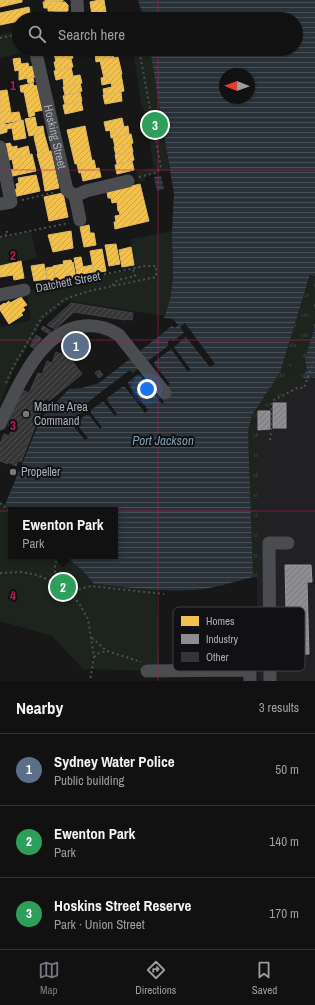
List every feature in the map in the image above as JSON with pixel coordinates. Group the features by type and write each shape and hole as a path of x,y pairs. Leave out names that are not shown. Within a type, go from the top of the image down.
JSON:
{"street":[{"path":"77,0 78,12"},
{"name":"Hosking Street","path":"37,56 71,193 80,220"},
{"path":"0,147 5,203"},
{"path":"71,193 128,181"},
{"name":"Datchett Street","path":"0,295 24,290"},
{"path":"0,424 13,396 32,363 54,337 77,326 101,326 111,329 118,334 165,393"},
{"path":"269,607 269,543 288,543"},
{"path":"148,671 173,671"},
{"path":"270,671 270,681"}],"path":[{"path":"0,38 12,35"},
{"path":"128,181 155,173 161,168 140,56"},
{"path":"5,203 71,193"},
{"path":"0,237 80,220"},
{"path":"6,236 5,232 7,232 7,229"},
{"name":"Datchett Street","path":"24,290 145,266 156,266"},
{"path":"110,286 118,280 135,276 134,269"},
{"path":"270,440 272,430 272,403 274,400 297,388 304,388 315,358"},
{"path":"0,503 8,510"},
{"path":"57,559 55,565 55,575 62,586 78,603 88,619 94,657 90,681"},
{"path":"0,573 22,572 37,575 62,586 77,590 91,586 164,594"},
{"path":"92,638 107,651 147,664 148,671"},
{"path":"94,657 99,653 107,651"}],"shaded area":[{"path":"315,276 315,326 305,359 310,377 315,378 315,681 258,681 258,671 305,671 305,607 257,607 257,577 253,577 248,431"}],"green space":[{"path":"12,31 12,55 0,58 0,34"},
{"path":"134,56 151,56 166,140 169,170 145,175 145,181 139,182 136,172 154,168 144,110 139,101 141,101"},
{"path":"31,231 37,258 0,266 0,238"},
{"path":"172,231 173,280 170,299 164,316 67,301 43,320 14,369 0,404 0,327 31,320 27,291 133,269 131,239"},
{"path":"311,275 315,276 315,326 305,359 307,370 301,385 297,385 297,369 294,360 283,383 281,395 272,400 269,405 270,411 258,411 257,577 253,577 248,431 252,415 280,372"},
{"path":"294,360 297,369 297,385 281,395 283,383"},
{"path":"0,501 8,507 8,559 69,559 83,571 94,584 156,589 159,671 83,669 52,636 0,621"}],"water":[{"name":"Port Jackson","path":"138,0 315,0 315,276 310,275 280,372 252,415 248,431 253,577 216,587 181,590 156,590 94,584 83,571 69,559 118,559 118,507 8,507 5,505 41,418 69,389 82,388 99,383 172,326 175,328 178,325 173,319 164,318 170,299 173,280 172,231 174,194 151,56 303,56 303,12 142,12"},
{"path":"161,176 164,189 157,191 154,177"},
{"path":"315,326 315,378 303,378 307,370 305,359"}],"pier":[{"path":"185,323 215,364 210,367 186,337 174,347 191,370 188,372 171,349 154,362 170,384 167,386 148,361 168,346 168,341 171,338 173,341 184,333 180,327"},
{"path":"138,369 164,402 162,404 139,375 137,375 128,382 128,384 148,410 145,413 125,387 122,387 107,398 117,414 115,416 104,402 91,410 91,413 102,427 100,429 89,415 86,415 77,422 77,425 88,438 85,440 70,422 90,406 87,403 101,392 130,370 133,373"}],"building: Homes":[{"path":"0,0 22,0 22,2 0,7"},
{"path":"45,0 63,0 63,1 45,2"},
{"path":"104,0 106,12 92,12 90,2"},
{"path":"43,2 65,2 68,5 68,11 48,11 48,8 44,8"},
{"path":"29,7 30,12 12,12 12,22 0,25 0,13"},
{"path":"55,56 73,56 73,58 56,62"},
{"path":"95,56 114,56 114,58 96,62"},
{"path":"118,57 122,74 104,78 100,61"},
{"path":"20,58 21,64 28,63 29,67 33,66 35,77 33,77 34,82 28,83 27,78 19,80 19,70 15,71 13,59"},
{"path":"71,59 73,67 56,71 54,62"},
{"path":"71,67 73,76 56,80 54,71"},
{"path":"121,74 124,91 104,95 103,89 112,87 111,83 102,85 101,78"},
{"path":"80,75 82,83 64,87 63,78"},
{"path":"33,83 34,86 38,85 43,110 34,112 35,115 29,117 24,92 21,92 20,86"},
{"path":"80,83 82,91 65,95 63,87"},
{"path":"7,90 11,113 19,112 21,120 0,124 0,91"},
{"path":"80,92 82,101 65,104 63,96"},
{"path":"121,92 122,101 105,104 103,95"},
{"path":"81,101 83,110 65,114 63,105"},
{"path":"35,117 37,127 43,126 44,133 29,136 25,119"},
{"path":"122,118 124,127 106,131 104,122"},
{"path":"23,120 26,138 14,140 12,128 7,129 7,132 0,134 0,124 5,123 5,125"},
{"path":"85,126 92,161 75,164 67,130"},
{"path":"128,126 129,134 111,138 110,130"},
{"path":"44,133 49,151 38,154 34,137 35,135"},
{"path":"131,134 133,143 115,147 113,138"},
{"path":"10,143 12,147 17,146 17,149 28,146 30,155 5,161 1,145"},
{"path":"131,143 133,152 116,155 114,147"},
{"path":"51,151 55,169 42,172 37,154"},
{"path":"132,151 134,160 117,164 115,155"},
{"path":"32,154 36,171 8,177 7,171 14,169 12,159"},
{"path":"94,160 96,169 79,173 77,164"},
{"path":"132,161 134,170 117,174 115,165"},
{"path":"99,168 101,177 83,181 81,172"},
{"path":"55,169 59,188 45,191 42,172"},
{"path":"36,175 40,191 13,197 12,190 17,189 16,184 19,183 18,178"},
{"path":"140,184 149,221 115,229 115,216 120,215 117,202 112,203 111,198 108,198 107,192"},
{"path":"63,193 68,217 49,221 44,197"},
{"path":"89,225 90,233 94,233 96,245 84,247 80,227"},
{"path":"71,231 73,248 53,252 48,235"},
{"path":"116,244 120,264 109,266 105,245"},
{"path":"131,247 134,265 122,267 119,250"},
{"path":"102,249 106,271 94,273 90,251"},
{"path":"81,257 83,267 92,265 93,272 77,275 74,258"},
{"path":"71,260 72,263 73,262 76,277 67,279 63,261"},
{"path":"21,261 24,278 14,280 13,275 0,277 0,266"},
{"path":"44,264 47,279 34,281 31,266"},
{"path":"64,264 67,278 56,281 53,266"},
{"path":"53,267 55,280 48,281 46,268"},
{"path":"21,297 27,305 23,307 25,310 21,313 23,315 9,324 0,310 0,306"}],"building: Industry":[{"path":"273,403 286,403 286,428 273,428"},
{"path":"258,411 270,411 270,429 258,430"},
{"path":"285,565 311,565 312,582 307,582 309,654 305,654 305,607 286,607"}],"building: Other":[{"path":"71,303 133,313 132,320 74,312 55,329 47,325"},
{"path":"43,326 51,331 49,334 41,329"},
{"path":"36,335 41,338 35,349 30,346"},
{"name":"Marine Area Command","path":"56,352 71,358 73,354 80,357 73,362 82,374 49,401 47,398 41,403 44,404 21,462 18,460 16,466 8,462 8,464 0,461 0,444 4,434 9,436 13,427 8,425 22,390 29,393 38,373 42,374 47,361 52,363"},
{"path":"99,370 103,375 99,378 95,373"}],"place":[{"name":"Hoskins Street Reserve","path":"155,125"},
{"name":"Sydney Water Police","path":"76,346"},
{"name":"Marine Area Command","path":"26,414"},
{"name":"Propeller","path":"13,472"},
{"name":"Ewenton Park","path":"63,587"}]}
